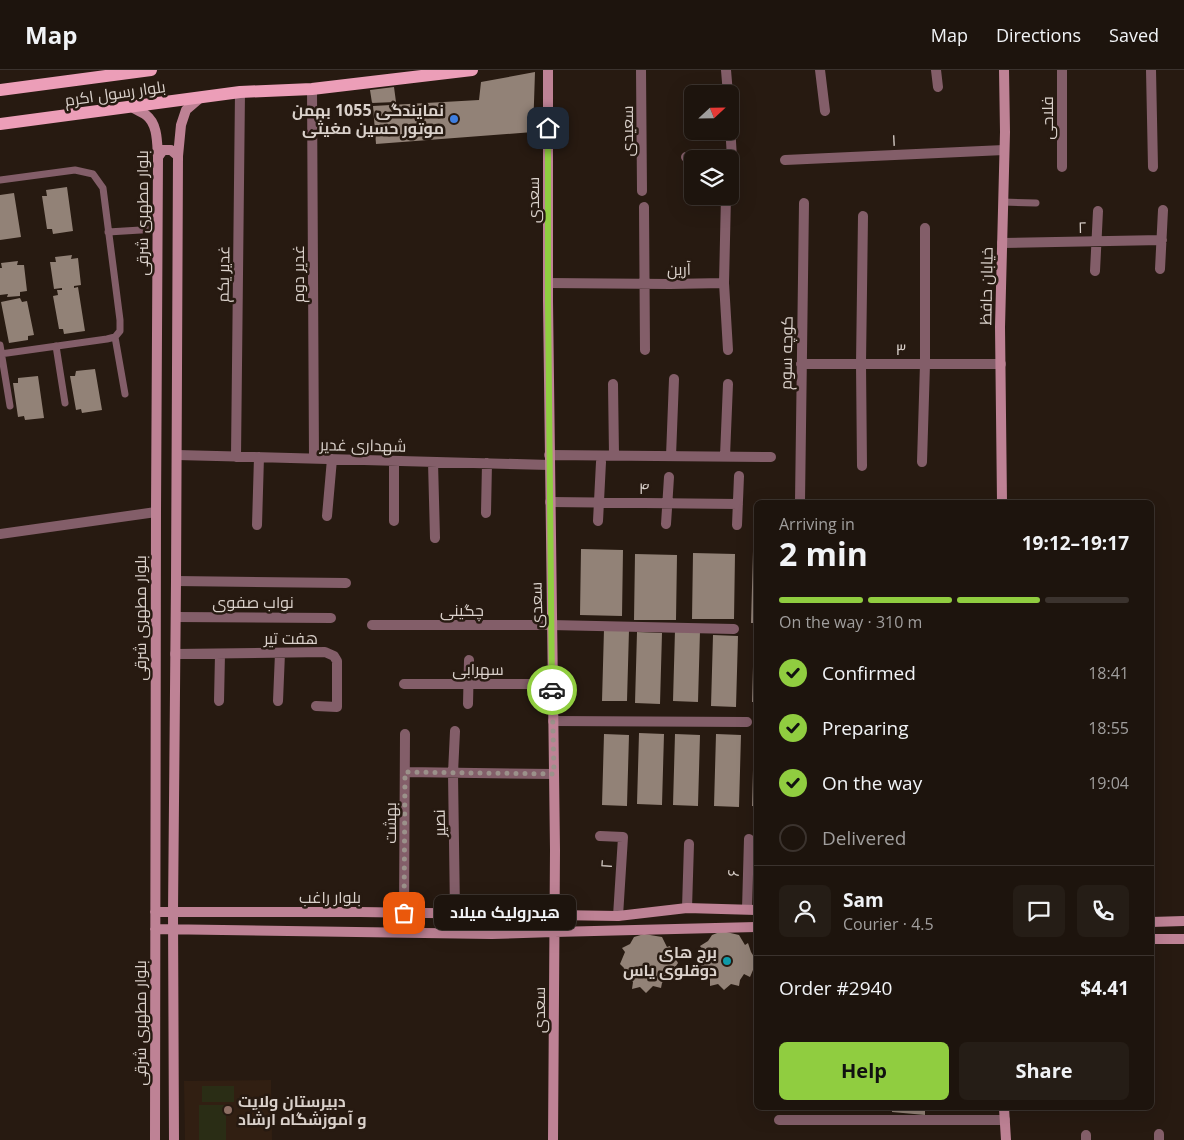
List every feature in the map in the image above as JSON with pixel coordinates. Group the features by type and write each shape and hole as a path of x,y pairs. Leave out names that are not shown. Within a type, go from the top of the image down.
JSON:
{"main road":[{"name":"بلوار رسول اکرم","path":"0,90 114,73 151,70"},
{"path":"422,76 438,70"},
{"name":"بلوار رسول اکرم","path":"0,124 240,92 312,89 472,70"}],"street":[{"name":"سعدی","path":"548,70 549,460 555,915 553,1140"},
{"name":"سعیدی","path":"642,70 642,191"},
{"path":"726,70 727,85"},
{"path":"820,70 826,111"},
{"path":"936,70 938,87"},
{"name":"خیابان حافظ","path":"1002,500 1000,364 1004,70"},
{"name":"فلاحی","path":"1062,70 1062,167"},
{"path":"1151,70 1153,166"},
{"name":"غدیر دوم","path":"312,89 314,459"},
{"name":"غدیر یکم","path":"236,457 240,92"},
{"name":"بلوار مطهری شرقی","path":"174,1140 173,912 178,156 181,125 186,110 200,98"},
{"name":"بلوار مطهری شرقی","path":"132,107 152,121 156,134 158,157 155,1140"},
{"path":"158,157 163,150 171,150 178,156"},
{"name":"۱","path":"785,160 1004,150"},
{"name":"کوچه سوم","path":"800,500 804,203"},
{"path":"726,205 724,283 728,350"},
{"path":"644,207 645,350"},
{"path":"1160,270 1163,210"},
{"path":"1095,271 1098,211"},
{"path":"862,216 862,466"},
{"path":"922,462 925,364 925,228"},
{"name":"۲","path":"1002,243 1162,240"},
{"name":"آرین","path":"548,283 724,283"},
{"name":"۳","path":"801,364 1000,364"},
{"path":"671,456 674,379"},
{"path":"613,384 614,455"},
{"path":"725,456 728,384"},
{"name":"شهداری غدیر","path":"176,455 487,463 614,455 771,457"},
{"path":"257,525 258,457"},
{"path":"327,516 332,459"},
{"path":"394,461 394,520"},
{"path":"432,462 434,538"},
{"path":"598,521 601,462"},
{"path":"486,513 487,463"},
{"path":"737,525 739,476"},
{"path":"666,524 668,477"},
{"name":"۴","path":"550,502 738,504"},
{"path":"0,534 156,512"},
{"path":"176,581 346,583"},
{"name":"نواب صفوی","path":"176,617 331,618"},
{"name":"چگینی","path":"372,625 551,625 734,629"},
{"name":"هفت تیر","path":"175,654 325,652 334,656 337,661 337,707 316,706"},
{"path":"278,701 280,653"},
{"path":"219,701 220,654"},
{"path":"468,704 469,660"},
{"name":"سهرابی","path":"404,684 552,684"},
{"path":"553,721 747,722"},
{"name":"نصیر","path":"455,731 455,914"},
{"name":"بهشت","path":"404,913 405,734"},
{"path":"405,772 554,774"},
{"name":"۲","path":"600,836 623,836 618,916"},
{"name":"۶","path":"749,839 752,909"},
{"path":"687,908 689,844"},
{"name":"بلوار راغب","path":"155,912 618,916 687,908 752,909"},
{"path":"1154,922 1184,921"},
{"path":"155,929 492,934 754,927"},
{"path":"1154,939 1184,939"},
{"path":"1004,1110 1006,1140"},
{"path":"779,1120 1005,1120"}],"lane":[{"path":"0,180 75,170 93,174 103,188 120,320 120,331 115,337 0,354"},
{"path":"1003,202 1036,203"},
{"path":"108,232 157,230"},
{"path":"115,337 125,394"},
{"path":"0,345 10,406"},
{"path":"56,346 65,403"}],"shaded area":[{"name":"دبیرستان ولایت و آموزشگاه ارشاد","path":"271,1080 272,1140 185,1140 184,1081"}],"green space":[{"path":"202,1086 234,1086 234,1102 202,1102"},
{"path":"199,1105 226,1105 226,1140 199,1140"}],"building":[{"name":"نمایندگی 1055 بهمن موتور حسین مغیثی","path":"535,72 533,132 376,144 373,106 479,100 481,82"},
{"path":"394,87 396,102 372,103 370,90"},
{"path":"67,187 73,231 53,234 52,229 47,229 42,196 47,196 46,190"},
{"path":"14,193 21,237 0,240 0,195"},
{"path":"72,255 71,259 78,258 81,285 74,286 74,288 78,287 85,331 64,334 63,329 59,329 53,296 58,295 57,290 62,290 62,288 54,289 50,262 56,262 55,257"},
{"path":"18,261 17,265 24,265 27,291 20,292 20,296 7,297 8,294 0,295 1,263"},
{"path":"20,298 22,302 27,301 34,335 28,336 28,340 9,343 1,302"},
{"path":"95,369 102,410 82,413 81,409 76,410 70,376 75,376 76,371"},
{"path":"38,376 44,418 25,420 24,416 18,417 13,383 18,383 18,378"},
{"path":"581,549 623,550 622,616 580,615"},
{"path":"753,551 754,551 754,623 751,623"},
{"path":"693,553 735,554 734,619 692,619"},
{"path":"635,554 677,555 676,620 634,620"},
{"path":"604,629 629,630 627,701 602,701"},
{"path":"675,630 700,631 698,702 673,701"},
{"path":"754,631 754,702 752,702"},
{"path":"637,632 662,633 660,704 635,703"},
{"path":"713,635 738,636 736,707 711,706"},
{"path":"639,733 664,734 662,805 637,804"},
{"path":"604,734 629,735 627,806 602,805"},
{"path":"675,734 700,735 698,806 673,805"},
{"path":"716,734 741,735 739,807 714,806"},
{"path":"754,734 754,806 752,806"},
{"name":"برج های دوقلوی یاس","path":"722,931 739,935 745,945 748,943 754,957 754,967 750,977 744,974 739,986 731,984 724,990 718,984 710,986 710,979 707,976 700,975 702,966 697,961 702,949 700,946 708,941 712,935"},
{"name":"برج های دوقلوی یاس","path":"644,934 662,937 667,947 670,946 678,963 671,970 672,979 666,977 661,988 653,986 646,993 640,987 632,989 633,982 629,978 622,978 624,968 620,964 625,952 622,948 630,944 634,937"},
{"path":"892,1110 925,1110 925,1115 892,1112"}],"way so far":[{"path":"404,913 405,772 554,774 552,690"}],"place":[{"name":"نمایندگی 1055 بهمن موتور حسین مغیثی","path":"454,119"},
{"name":"هیدرولیک میلاد","path":"404,913"},
{"name":"برج های دوقلوی یاس","path":"727,961"},
{"name":"دبیرستان ولایت و آموزشگاه ارشاد","path":"228,1110"}],"route":[{"path":"548,128 552,690"}]}
